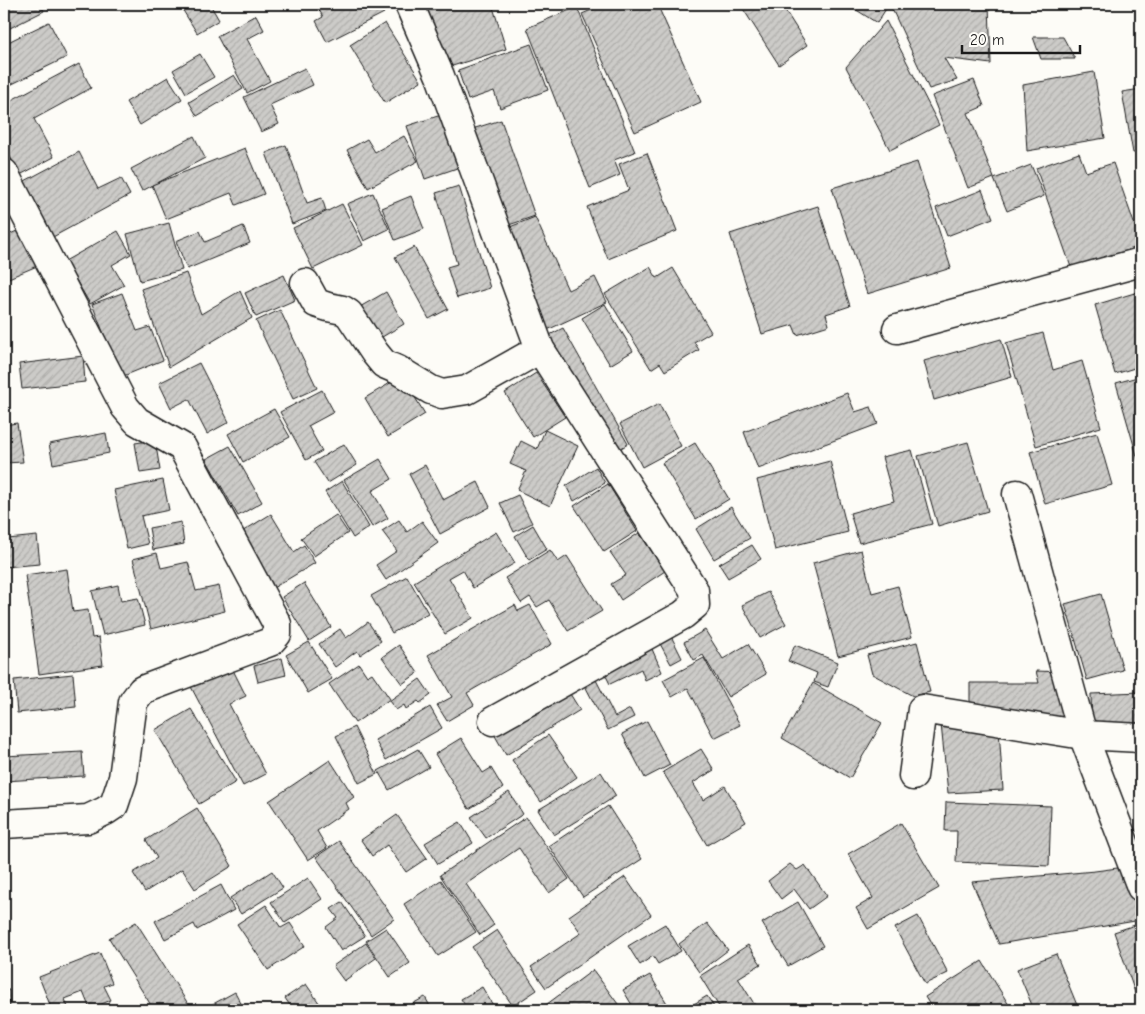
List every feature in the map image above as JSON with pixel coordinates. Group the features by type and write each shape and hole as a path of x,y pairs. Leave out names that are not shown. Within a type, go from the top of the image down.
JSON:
{"street":[{"path":"409,4 440,76 540,349 694,590 695,604 683,614 493,721"},
{"path":"4,173 125,407 137,421 182,447 277,624 277,634 270,642 142,690 133,702 123,778 114,804 105,811 88,820 4,824"},
{"path":"897,329 1141,262"},
{"path":"306,283 316,303 343,310 349,314 384,364 398,370 431,390 442,394 467,390 540,349"},
{"path":"1017,494 1083,735 1141,887"},
{"path":"913,776 922,709 1083,735 1141,738"}],"building":[{"path":"4,4 40,4 44,11 4,31"},
{"path":"179,4 214,4 211,6 219,20 197,33"},
{"path":"316,4 379,4 384,13 327,42 316,21 323,17"},
{"path":"423,4 492,4 506,49 443,69"},
{"path":"605,4 657,4 701,102 635,132 582,14"},
{"path":"740,4 781,4 807,45 779,65"},
{"path":"847,4 889,4 877,23"},
{"path":"923,4 989,4 991,64 944,58 957,80 929,89 892,9"},
{"path":"577,7 635,152 614,160 620,175 590,188 527,28"},
{"path":"256,15 264,30 247,39 270,81 247,93 217,36"},
{"path":"886,21 939,125 890,150 846,67"},
{"path":"49,22 67,57 4,88 4,44"},
{"path":"385,23 421,81 385,103 350,45"},
{"path":"1033,37 1063,37 1075,59 1041,59"},
{"path":"531,44 548,90 500,108 494,91 468,100 458,70"},
{"path":"200,54 214,77 186,93 173,70"},
{"path":"79,64 91,88 34,119 54,157 20,175 4,145 4,104"},
{"path":"305,68 313,85 270,105 279,124 261,132 244,97"},
{"path":"1094,72 1105,138 1027,151 1023,85"},
{"path":"234,75 243,89 197,116 189,102"},
{"path":"168,77 182,99 140,125 126,102"},
{"path":"974,80 984,106 968,113 994,178 968,188 932,96"},
{"path":"1141,89 1141,152 1133,153 1122,92"},
{"path":"441,115 460,167 425,179 407,126"},
{"path":"501,120 535,216 503,227 469,130"},
{"path":"194,136 205,158 142,191 131,169"},
{"path":"404,136 418,161 368,188 347,150 367,139 375,152"},
{"path":"286,145 307,203 322,198 326,211 292,224 266,153"},
{"path":"245,148 264,194 236,205 231,193 166,219 152,185"},
{"path":"79,152 98,189 121,178 130,195 51,238 21,183"},
{"path":"647,153 677,231 608,259 587,207 629,190 619,164"},
{"path":"1079,153 1086,172 1113,163 1141,246 1072,270 1036,168"},
{"path":"917,162 951,268 867,294 832,188"},
{"path":"1031,165 1044,196 1007,211 994,179"},
{"path":"459,186 490,288 457,298 447,267 457,264 436,193"},
{"path":"982,190 993,218 947,236 936,208"},
{"path":"373,193 389,229 364,241 347,204"},
{"path":"411,196 424,229 395,240 382,208"},
{"path":"342,204 363,245 313,269 293,228"},
{"path":"818,206 850,306 826,314 829,325 797,335 793,325 762,334 730,234"},
{"path":"535,217 568,290 595,277 607,302 543,332 505,229"},
{"path":"169,223 182,270 140,281 127,234"},
{"path":"243,226 250,243 187,269 176,241 200,231 205,242"},
{"path":"21,229 37,266 4,280 4,237"},
{"path":"118,231 131,254 112,265 124,285 90,304 65,261"},
{"path":"414,247 448,309 429,319 395,257"},
{"path":"650,267 657,278 673,268 711,332 694,342 699,350 665,371 660,363 651,369 605,294"},
{"path":"186,273 201,314 240,291 252,318 169,367 141,289"},
{"path":"284,275 295,300 256,317 245,293"},
{"path":"1141,291 1141,366 1115,374 1095,305"},
{"path":"386,292 404,324 377,340 358,308"},
{"path":"122,293 137,331 150,327 163,360 121,377 92,304"},
{"path":"605,304 633,351 610,365 582,318"},
{"path":"280,310 317,388 293,399 256,321"},
{"path":"563,328 628,444 609,455 544,338"},
{"path":"1043,333 1053,370 1082,361 1101,427 1036,446 1006,343"},
{"path":"1001,339 1012,377 934,400 924,361"},
{"path":"83,356 85,382 22,389 19,364"},
{"path":"199,363 229,422 207,434 189,399 171,408 159,383"},
{"path":"536,373 565,417 533,437 505,393"},
{"path":"402,376 425,414 388,437 365,398"},
{"path":"1141,376 1141,470 1116,383"},
{"path":"322,390 334,412 308,426 322,451 306,460 280,412"},
{"path":"847,393 855,412 871,407 878,424 758,469 744,432"},
{"path":"659,404 681,446 642,467 620,424"},
{"path":"274,409 290,437 243,462 228,434"},
{"path":"17,423 23,462 5,463 4,425"},
{"path":"545,430 578,446 550,506 517,490 526,471 510,464 521,441 537,449"},
{"path":"106,433 109,453 53,464 49,444"},
{"path":"1097,433 1112,485 1045,504 1030,452"},
{"path":"155,440 160,470 140,473 135,443"},
{"path":"968,442 988,511 938,526 918,456"},
{"path":"695,443 729,499 696,519 662,463"},
{"path":"344,444 357,465 328,483 314,462"},
{"path":"230,446 262,502 238,516 206,459"},
{"path":"912,450 932,524 859,543 850,513 894,501 882,457"},
{"path":"380,459 392,479 372,491 388,518 372,527 344,480"},
{"path":"830,461 848,532 775,550 757,480"},
{"path":"425,465 443,500 478,482 490,507 440,534 409,474"},
{"path":"596,467 605,483 574,501 566,486"},
{"path":"163,480 169,510 141,516 148,544 127,549 114,490"},
{"path":"342,481 369,527 353,538 325,492"},
{"path":"608,484 637,531 604,552 574,506"},
{"path":"518,495 532,523 514,532 500,503"},
{"path":"4,498 8,539 37,536 40,564 4,567"},
{"path":"731,507 750,538 714,559 696,529"},
{"path":"271,514 294,552 304,545 315,563 273,588 240,533"},
{"path":"336,515 348,533 314,556 301,538"},
{"path":"399,520 407,532 422,521 438,543 386,580 376,565 397,551 382,531"},
{"path":"181,522 184,544 153,550 149,528"},
{"path":"533,525 547,549 529,560 515,536"},
{"path":"496,532 515,563 473,588 463,570 449,578 473,618 445,634 414,582"},
{"path":"639,533 665,571 621,600 611,584 626,575 610,552"},
{"path":"752,545 761,559 728,578 719,564"},
{"path":"550,550 558,562 567,556 602,611 568,631 549,600 537,607 530,597 521,603 505,578"},
{"path":"861,550 872,593 898,586 912,637 838,656 813,563"},
{"path":"157,553 161,568 188,562 196,591 219,586 225,611 151,629 133,559"},
{"path":"67,569 73,612 88,610 92,638 99,637 103,665 39,674 25,575"},
{"path":"407,576 428,613 392,633 371,596"},
{"path":"304,583 331,627 309,641 282,597"},
{"path":"118,585 121,601 138,598 145,625 103,635 92,591"},
{"path":"768,592 786,624 760,638 742,605"},
{"path":"1101,594 1123,670 1087,680 1065,604"},
{"path":"515,605 518,611 530,605 552,644 467,693 474,705 447,721 437,705 452,697 428,655"},
{"path":"368,622 381,641 360,655 357,651 335,667 319,644 340,629 346,638"},
{"path":"705,630 723,659 748,644 766,674 728,697 703,655 694,660 684,642"},
{"path":"670,634 682,658 671,664 658,640"},
{"path":"309,642 332,679 308,693 286,655"},
{"path":"917,642 930,692 913,696 872,674 867,655"},
{"path":"399,645 418,673 402,684 382,657"},
{"path":"795,645 838,662 828,687 814,682 817,673 788,661"},
{"path":"652,649 662,672 645,680 641,669 610,684 604,672"},
{"path":"282,658 286,675 258,682 254,666"},
{"path":"704,658 740,725 714,738 688,688 672,697 663,680"},
{"path":"229,662 246,696 229,704 266,774 243,786 189,683"},
{"path":"359,664 367,676 372,673 390,699 355,723 329,684"},
{"path":"1036,671 1064,672 1076,722 970,712 970,683 1039,683"},
{"path":"73,674 76,707 17,713 14,680"},
{"path":"594,676 615,717 630,709 634,717 608,730 583,682"},
{"path":"420,679 431,695 420,703 418,701 406,709 404,705 396,710 389,701"},
{"path":"813,683 882,723 850,778 782,738"},
{"path":"567,689 580,710 506,755 494,734"},
{"path":"1141,692 1141,726 1092,729 1091,694"},
{"path":"430,707 442,728 386,760 375,740"},
{"path":"191,709 236,782 199,804 155,730"},
{"path":"647,721 670,765 645,778 622,734"},
{"path":"941,724 999,729 1003,790 948,793"},
{"path":"354,727 377,774 359,783 336,736"},
{"path":"548,735 577,777 541,802 512,760"},
{"path":"461,738 483,773 491,768 503,788 469,809 435,754"},
{"path":"418,749 429,767 389,790 378,771"},
{"path":"701,749 714,770 693,783 703,800 725,786 746,822 707,845 663,772"},
{"path":"82,752 84,776 5,781 4,756"},
{"path":"330,760 354,797 346,803 349,809 317,831 327,848 308,860 269,801"},
{"path":"601,772 616,796 554,835 538,810"},
{"path":"509,792 523,814 486,838 471,817"},
{"path":"946,802 1051,806 1049,866 956,862 957,831 945,831"},
{"path":"608,806 642,859 583,897 549,846"},
{"path":"197,808 232,866 195,889 182,869 145,892 133,873 157,858 146,840"},
{"path":"397,815 427,858 406,872 387,845 372,856 361,840"},
{"path":"526,817 569,879 549,893 519,848 466,884 494,925 480,935 440,875"},
{"path":"460,822 473,843 438,864 425,843"},
{"path":"901,823 939,888 868,929 856,908 873,898 848,854"},
{"path":"339,841 394,919 371,935 316,857"},
{"path":"790,864 797,870 805,865 827,896 809,909 794,889 781,899 768,881"},
{"path":"1125,867 1141,901 1141,920 999,944 972,882 1095,871"},
{"path":"272,871 283,888 241,914 230,898"},
{"path":"625,877 651,915 546,988 531,967 581,933 569,916"},
{"path":"308,878 322,899 285,923 271,902"},
{"path":"441,880 476,932 438,956 404,904"},
{"path":"221,885 234,910 197,930 194,924 165,939 155,921"},
{"path":"342,902 365,936 341,951 326,927 338,918 331,909"},
{"path":"798,902 823,946 788,966 762,923"},
{"path":"266,905 281,928 290,923 305,946 268,970 237,924"},
{"path":"918,916 948,973 925,984 895,928"},
{"path":"136,922 192,1010 154,1010 109,938"},
{"path":"707,923 728,950 699,972 679,944"},
{"path":"1141,923 1141,1010 1114,932"},
{"path":"665,924 681,951 658,964 653,956 640,965 628,946"},
{"path":"386,928 410,963 390,977 366,941"},
{"path":"497,930 537,990 513,1006 472,947"},
{"path":"366,943 376,958 344,981 333,966"},
{"path":"748,945 761,964 738,978 758,1010 721,1010 700,976"},
{"path":"100,953 112,983 104,986 111,1000 90,1009 83,992 65,999 69,1010 52,1010 39,977"},
{"path":"1056,954 1079,1010 1034,1010 1017,969"},
{"path":"982,961 1012,1010 933,1010 925,997"},
{"path":"593,970 618,1004 609,1010 596,1010 592,1004 584,1010 539,1010"},
{"path":"650,975 671,1010 635,1010 623,990"},
{"path":"306,984 324,1010 293,1010 285,998"},
{"path":"482,987 494,1007 489,1010 468,1010 461,999"},
{"path":"4,990 9,990 10,1010 4,1010"},
{"path":"235,992 244,1009 202,1010"},
{"path":"707,996 716,1010 684,1010"},
{"path":"425,997 432,1010 401,1010"}]}
